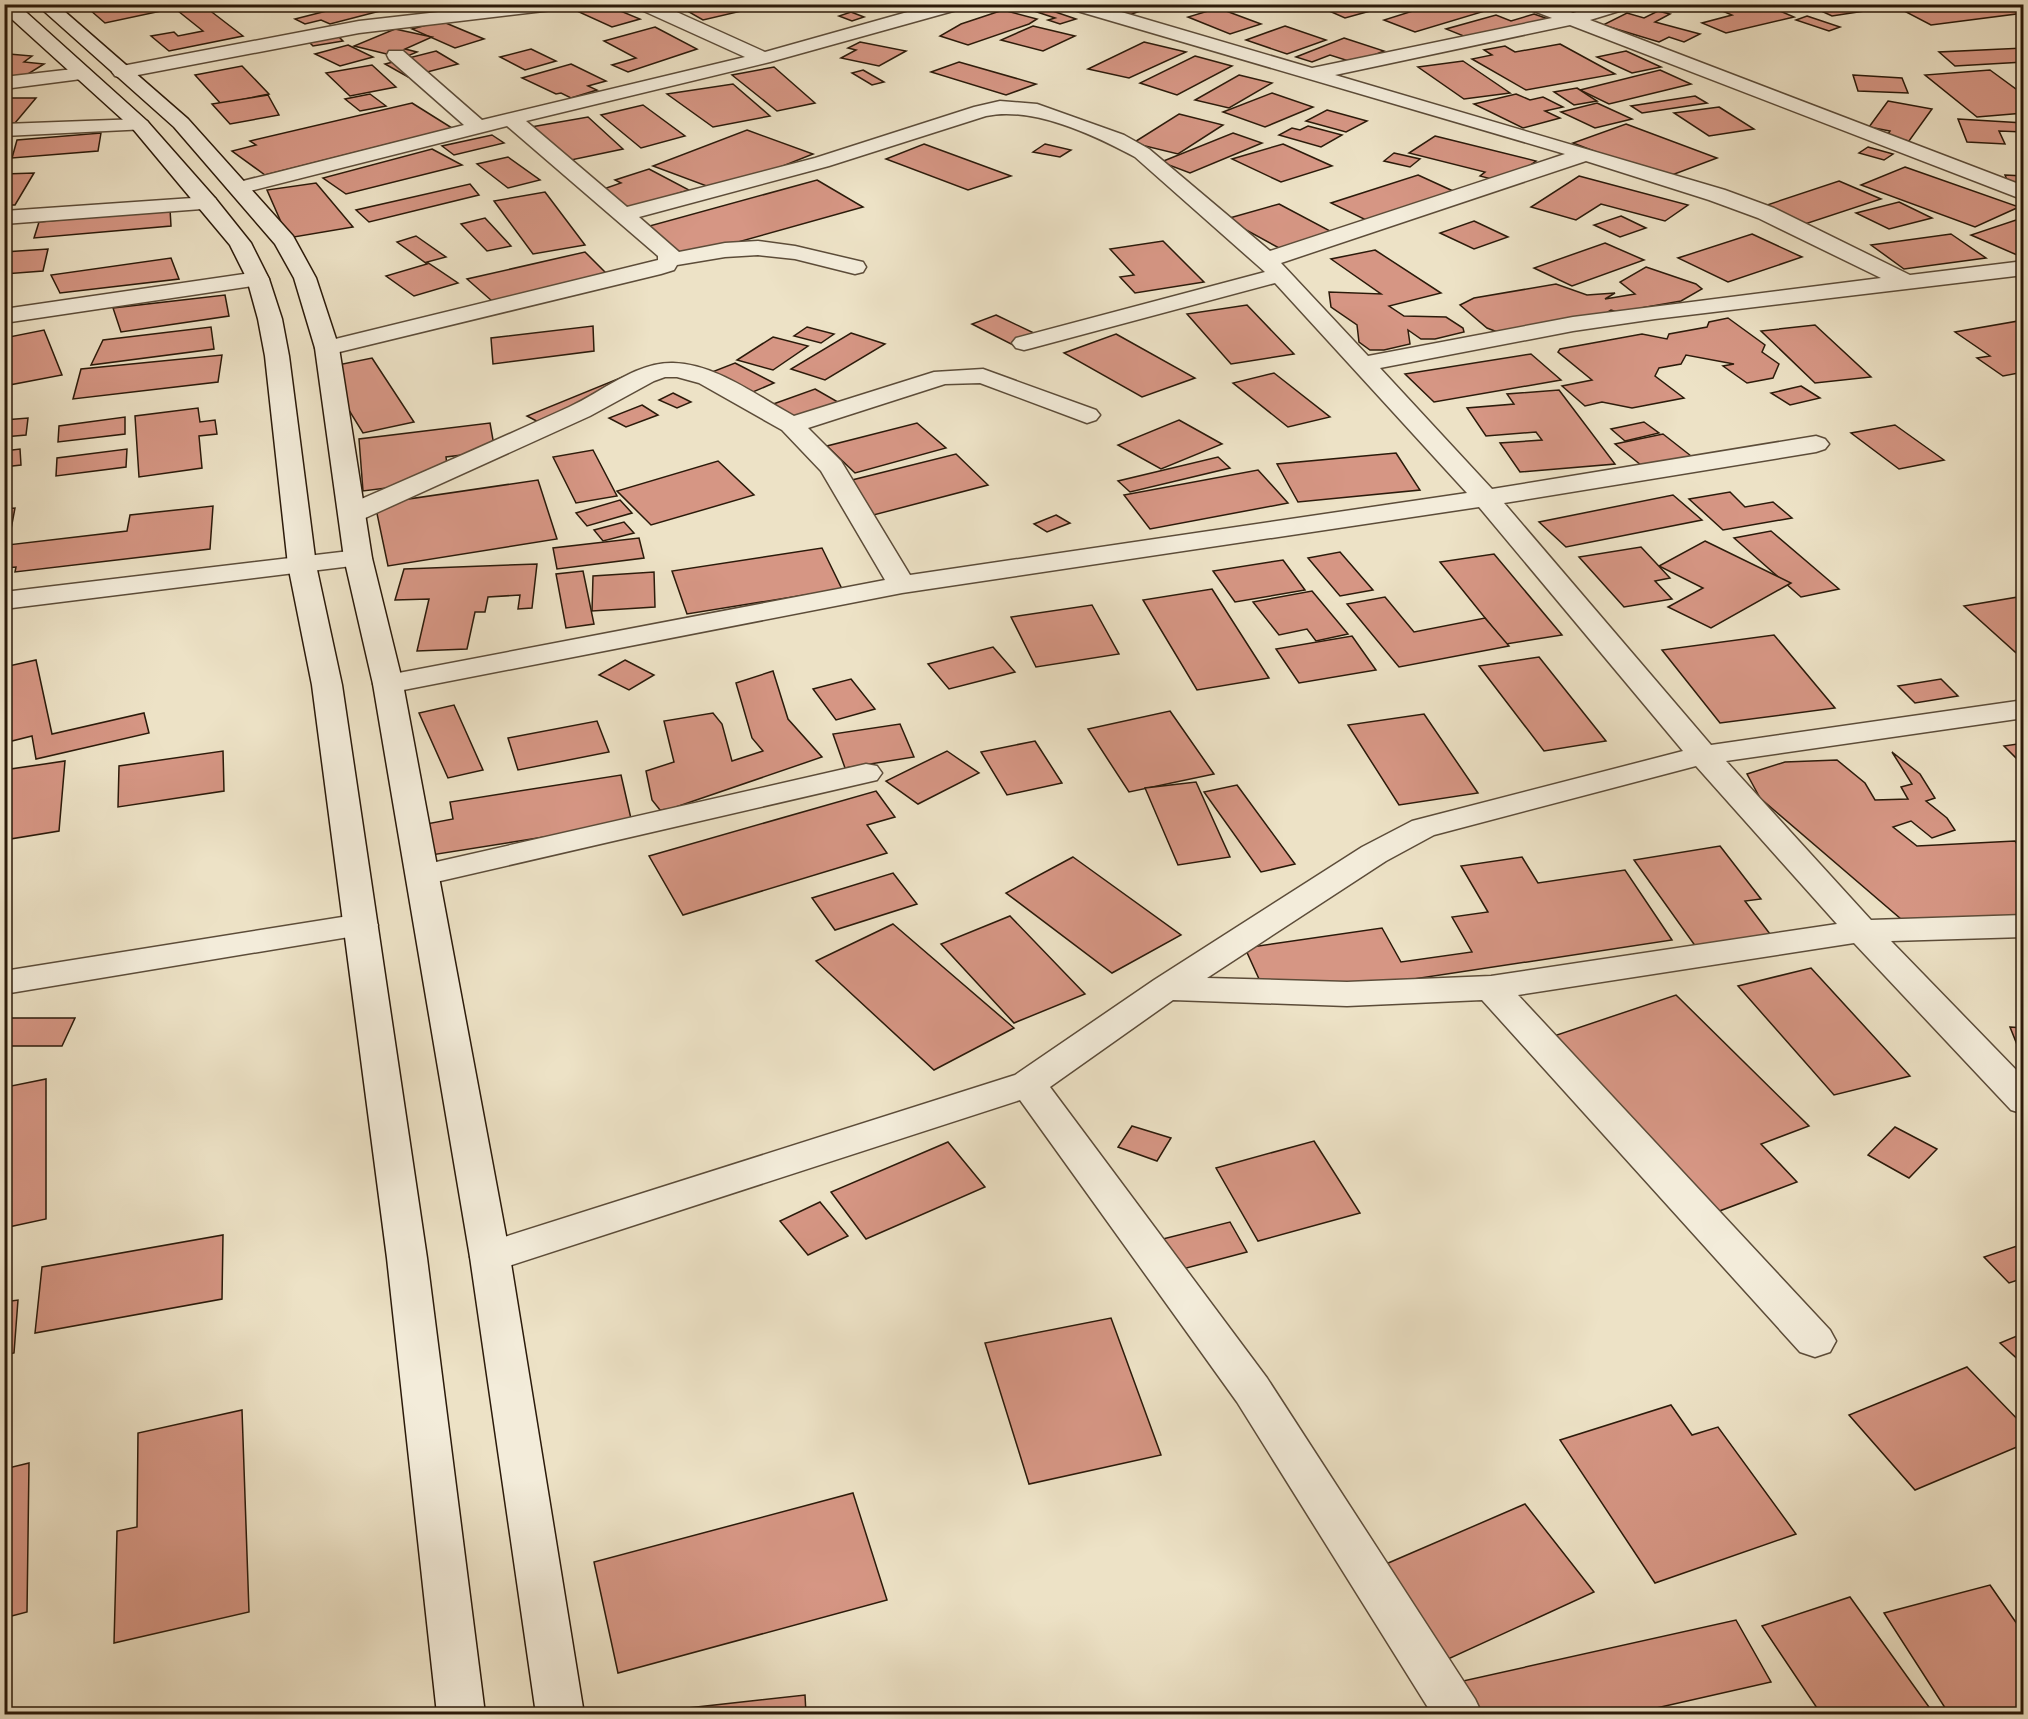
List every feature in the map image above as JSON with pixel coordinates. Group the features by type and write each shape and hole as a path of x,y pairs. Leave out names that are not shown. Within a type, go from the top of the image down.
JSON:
{"street":[{"path":"6,4 140,125 207,203 240,243 258,279 270,319 277,356 302,565 327,685 361,925 408,1270 461,1714"},
{"path":"45,4 181,123 285,241 305,278 327,348 358,558 388,684 490,1257 560,1714"},
{"path":"122,72 359,27 561,4"},
{"path":"643,4 763,58"},
{"path":"238,188 511,118 763,58 958,4"},
{"path":"1073,4 1586,154 1717,195 1766,213 1907,282"},
{"path":"1532,4 2024,194"},
{"path":"1310,74 1574,19 1623,4"},
{"path":"396,55 478,127"},
{"path":"4,83 82,74"},
{"path":"624,214 822,162 1000,107 1036,110 1107,136 1142,153 1273,268 1365,364 1486,498 1703,755 1862,931 2024,1101"},
{"path":"511,118 669,254 670,260"},
{"path":"4,130 140,125"},
{"path":"1024,343 1273,268 1586,154"},
{"path":"4,218 207,203"},
{"path":"327,348 652,269 666,265 670,260 757,248 783,250 855,267"},
{"path":"1365,364 1573,324 2024,268"},
{"path":"4,316 258,279"},
{"path":"353,513 581,411 645,376 663,370 677,370 708,378 791,425 832,467 902,585"},
{"path":"791,425 943,377 962,375 983,376 1087,415"},
{"path":"388,684 902,585 1486,498 1816,444"},
{"path":"4,601 358,558"},
{"path":"490,1257 1028,1084 1166,988 1374,854 1423,828 1703,755 2024,709"},
{"path":"423,875 866,773"},
{"path":"4,983 361,925"},
{"path":"1166,988 1347,994 1491,988 1862,931 2024,926"},
{"path":"1491,988 1815,1341"},
{"path":"1028,1084 1252,1390 1458,1714"}],"building":[{"path":"118,4 194,4 105,23 90,10"},
{"path":"354,4 366,4 380,11 330,24 321,20 305,24 295,19"},
{"path":"414,4 445,4 426,10"},
{"path":"675,4 741,4 750,9 703,20"},
{"path":"815,4 804,10 785,6"},
{"path":"1089,4 1157,4 1158,5 1126,16"},
{"path":"1353,4 1370,11 1345,18 1318,6"},
{"path":"1435,4 1485,4 1495,8 1415,32 1384,20"},
{"path":"1706,4 1764,4 1794,17 1726,33 1702,23 1732,15"},
{"path":"1806,4 1851,4 1864,11 1832,16"},
{"path":"1960,4 2024,4 2024,13 1931,25 1906,12"},
{"path":"606,5 640,19 612,27 579,12"},
{"path":"1035,5 1076,19 1060,24 1048,20 1055,18 1025,8"},
{"path":"204,6 243,36 169,51 151,36 174,32 178,36 203,31 178,11"},
{"path":"1218,8 1261,24 1230,34 1188,17"},
{"path":"1003,10 1037,19 1029,24 968,45 940,36 961,24"},
{"path":"1658,11 1670,14 1655,22 1700,34 1684,42 1669,37 1659,42 1603,25 1627,13 1644,18"},
{"path":"851,12 864,17 852,21 839,16"},
{"path":"1534,14 1554,21 1481,43 1446,29 1496,15 1511,21"},
{"path":"1807,16 1840,27 1829,31 1796,20"},
{"path":"441,21 484,39 455,48 412,29"},
{"path":"1033,26 1075,36 1043,51 1001,40"},
{"path":"1285,26 1326,40 1287,54 1246,40"},
{"path":"655,27 697,49 628,72 612,65 636,58 604,41"},
{"path":"395,29 432,37 405,49 417,52 403,58 354,46"},
{"path":"337,35 343,41 313,46 307,40"},
{"path":"1344,38 1384,51 1355,63 1330,55 1312,62 1296,57"},
{"path":"860,42 906,51 879,66 841,58 856,50 848,48"},
{"path":"1144,42 1186,52 1129,78 1088,69"},
{"path":"1560,44 1615,74 1526,90 1472,59 1492,55 1484,50 1505,46 1515,52"},
{"path":"348,45 373,57 340,66 315,54"},
{"path":"2024,48 2024,62 1955,66 1939,52"},
{"path":"531,49 556,61 525,70 500,57"},
{"path":"436,51 458,64 408,77 385,64"},
{"path":"1626,51 1661,67 1632,73 1597,57"},
{"path":"9,54 32,56 24,62 44,64 20,79 4,77 4,57"},
{"path":"1195,56 1232,66 1177,95 1140,83"},
{"path":"1463,61 1510,93 1464,99 1418,67"},
{"path":"959,62 1036,84 1006,95 931,72"},
{"path":"571,64 606,81 588,86 597,90 571,98 561,93 556,94 522,78"},
{"path":"372,65 396,87 350,96 326,73"},
{"path":"242,66 269,94 221,104 195,75"},
{"path":"774,67 815,103 777,111 732,75"},
{"path":"863,70 884,82 872,85 852,73"},
{"path":"1660,70 1691,84 1609,104 1580,90"},
{"path":"1990,70 2024,95 2024,113 1977,117 1925,75"},
{"path":"1239,75 1272,83 1229,108 1195,100"},
{"path":"1853,75 1902,78 1908,93 1858,91"},
{"path":"733,84 770,116 713,127 667,94"},
{"path":"1577,88 1597,101 1574,105 1554,92"},
{"path":"1272,93 1313,107 1265,127 1223,112"},
{"path":"370,94 386,106 360,111 345,99"},
{"path":"1516,94 1530,100 1543,97 1563,107 1545,111 1560,118 1523,128 1474,104"},
{"path":"268,95 279,115 230,124 212,104"},
{"path":"1695,96 1707,103 1642,113 1631,106"},
{"path":"4,98 36,98 15,123 4,123"},
{"path":"1888,101 1932,109 1909,141 1886,137 1890,131 1869,127"},
{"path":"412,103 452,128 265,175 232,151 256,145 250,141"},
{"path":"1597,103 1632,119 1595,128 1561,112"},
{"path":"643,105 685,136 641,148 601,115"},
{"path":"1719,107 1754,129 1709,136 1674,113"},
{"path":"1327,110 1367,121 1346,132 1306,121"},
{"path":"1179,114 1223,125 1178,154 1133,143"},
{"path":"588,117 623,149 571,160 531,127"},
{"path":"1958,119 2024,123 2024,132 1999,131 2005,144 1967,142"},
{"path":"1626,124 1717,158 1664,178 1573,143"},
{"path":"1308,126 1342,135 1321,147 1279,135 1292,128 1300,130"},
{"path":"747,130 813,154 720,191 653,166"},
{"path":"101,133 98,151 12,158 17,140"},
{"path":"1233,133 1262,143 1190,173 1161,162"},
{"path":"492,135 504,143 454,155 442,146"},
{"path":"1435,136 1536,161 1506,183 1480,176 1485,172 1409,153"},
{"path":"924,144 1011,176 968,190 886,159"},
{"path":"1045,144 1071,150 1060,157 1033,152"},
{"path":"1283,144 1332,166 1281,182 1232,159"},
{"path":"1868,147 1893,154 1884,160 1859,153"},
{"path":"432,149 462,165 346,194 323,178"},
{"path":"1394,153 1420,159 1410,167 1384,161"},
{"path":"508,157 540,180 508,188 477,164"},
{"path":"1905,167 2019,207 1975,227 1861,185"},
{"path":"649,169 689,190 630,208 598,191 621,183 615,180"},
{"path":"34,173 15,205 4,205 4,174"},
{"path":"1418,175 1453,191 1366,220 1331,203"},
{"path":"2005,175 2024,176 2024,192 2009,185"},
{"path":"1579,176 1688,205 1665,221 1601,204 1576,220 1531,207"},
{"path":"817,180 863,207 677,259 635,230"},
{"path":"1839,181 1881,199 1805,224 1764,206"},
{"path":"316,183 353,227 288,238 267,190"},
{"path":"470,184 479,195 369,222 356,210"},
{"path":"545,192 585,245 533,254 494,201"},
{"path":"1899,202 1932,218 1889,229 1856,213"},
{"path":"1279,204 1332,232 1279,248 1226,219"},
{"path":"170,209 171,226 34,238 39,222"},
{"path":"1621,216 1646,228 1620,237 1594,225"},
{"path":"485,218 511,246 487,251 461,224"},
{"path":"2022,218 2024,258 1971,235"},
{"path":"1474,221 1508,237 1474,249 1440,233"},
{"path":"1752,234 1802,257 1728,282 1678,258"},
{"path":"1951,234 1986,258 1904,269 1871,245"},
{"path":"416,236 446,257 427,262 458,283 414,296 386,276 427,264 397,242"},
{"path":"1163,241 1204,282 1135,293 1120,277 1134,275 1110,249"},
{"path":"1605,243 1644,260 1572,286 1534,268"},
{"path":"48,249 43,271 4,274 4,252"},
{"path":"1375,250 1441,293 1389,306 1404,316 1446,317 1463,328 1464,332 1435,339 1421,339 1408,330 1410,344 1384,350 1370,350 1359,342 1357,325 1331,307 1329,292 1381,294 1331,259"},
{"path":"585,252 610,277 492,301 467,279"},
{"path":"171,258 179,279 60,293 51,275"},
{"path":"1646,267 1696,284 1702,289 1681,301 1641,308 1628,315 1611,310 1603,315 1500,333 1487,328 1460,305 1474,298 1556,284 1587,295 1615,293 1605,299 1635,294 1620,282"},
{"path":"225,295 229,316 121,332 113,308"},
{"path":"1247,305 1294,354 1231,364 1187,314"},
{"path":"996,315 1038,335 1013,345 972,324"},
{"path":"1728,318 1765,345 1762,352 1779,364 1773,378 1747,383 1723,366 1734,364 1686,355 1681,364 1659,368 1655,376 1684,398 1632,408 1602,402 1585,406 1562,386 1592,380 1558,352 1560,349 1642,334 1667,339 1669,334 1707,327 1709,322"},
{"path":"2024,320 2024,372 2003,376 1977,358 1990,356 1955,332"},
{"path":"1815,325 1871,377 1815,383 1761,331"},
{"path":"593,326 594,351 493,364 491,338"},
{"path":"211,327 214,349 91,365 103,340"},
{"path":"807,327 834,334 821,343 794,336"},
{"path":"44,330 62,375 4,386 4,338"},
{"path":"851,333 885,344 825,380 791,369"},
{"path":"1116,334 1195,378 1142,397 1064,353"},
{"path":"773,337 808,346 773,370 737,360"},
{"path":"1531,354 1561,380 1434,402 1405,374"},
{"path":"222,355 218,382 73,399 81,369"},
{"path":"372,358 414,422 363,433 323,368"},
{"path":"735,363 774,383 734,400 694,379"},
{"path":"1274,373 1330,417 1288,427 1233,383"},
{"path":"625,376 644,386 546,426 527,416"},
{"path":"1801,386 1820,398 1790,405 1771,393"},
{"path":"815,389 845,406 794,425 765,407"},
{"path":"1559,390 1615,464 1520,472 1500,443 1542,440 1536,432 1486,436 1467,408 1514,404 1507,394"},
{"path":"673,393 691,402 677,408 659,400"},
{"path":"642,405 658,415 626,427 609,418"},
{"path":"198,408 200,422 215,420 217,434 199,436 202,468 139,477 135,416"},
{"path":"125,417 125,434 58,442 59,426"},
{"path":"28,418 26,435 4,437 4,420"},
{"path":"1179,420 1222,444 1161,469 1118,445"},
{"path":"1644,422 1659,433 1625,441 1611,429"},
{"path":"490,423 495,451 446,457 449,480 363,491 359,439"},
{"path":"917,423 946,448 855,473 827,446"},
{"path":"1895,425 1944,460 1899,469 1851,433"},
{"path":"1663,434 1700,463 1652,474 1615,444"},
{"path":"20,449 21,465 4,467 4,451"},
{"path":"127,449 126,467 56,476 57,458"},
{"path":"593,450 617,496 576,503 553,457"},
{"path":"1396,453 1420,490 1298,502 1277,464"},
{"path":"956,454 988,485 862,518 832,485"},
{"path":"1218,457 1230,468 1130,492 1118,481"},
{"path":"718,461 754,495 651,525 617,491"},
{"path":"1258,470 1288,503 1150,529 1124,495"},
{"path":"538,480 557,539 388,566 375,504"},
{"path":"1730,492 1745,507 1773,502 1792,518 1723,530 1689,499"},
{"path":"1673,495 1702,520 1566,547 1539,522"},
{"path":"620,500 632,513 587,526 576,513"},
{"path":"213,506 210,549 15,572 16,567 4,568 4,509 15,508 8,545 127,531 130,515"},
{"path":"1056,515 1070,523 1047,532 1034,524"},
{"path":"624,522 634,533 603,541 594,530"},
{"path":"1771,531 1839,589 1801,597 1734,538"},
{"path":"639,538 644,558 557,569 553,548"},
{"path":"1705,541 1791,583 1711,628 1668,607 1703,588 1659,566"},
{"path":"1641,547 1670,578 1655,581 1672,599 1624,607 1579,557"},
{"path":"822,548 842,589 687,614 672,571"},
{"path":"1340,552 1373,590 1340,596 1308,558"},
{"path":"1494,554 1562,635 1506,644 1440,562"},
{"path":"1283,560 1305,590 1235,602 1213,571"},
{"path":"537,564 532,608 518,609 520,595 488,597 485,612 475,612 467,649 417,651 429,599 395,600 404,569"},
{"path":"583,571 594,624 566,628 556,574"},
{"path":"654,572 655,607 592,611 593,576"},
{"path":"1212,589 1269,678 1197,690 1143,600"},
{"path":"1312,591 1348,634 1316,641 1307,629 1279,635 1253,602"},
{"path":"2024,596 2024,660 1964,606"},
{"path":"1385,597 1414,632 1485,618 1509,646 1399,667 1347,604"},
{"path":"1092,605 1119,654 1036,667 1011,617"},
{"path":"1774,635 1835,708 1720,723 1662,650"},
{"path":"1352,636 1376,670 1299,683 1276,649"},
{"path":"993,647 1015,672 949,689 928,664"},
{"path":"1539,657 1606,741 1544,751 1479,666"},
{"path":"36,660 52,734 144,713 149,733 36,759 32,736 4,743 4,667"},
{"path":"625,660 654,675 629,690 599,675"},
{"path":"773,671 788,719 822,757 670,809 660,810 652,800 646,771 674,762 664,721 713,713 722,724 732,761 763,751 752,738 736,683"},
{"path":"851,679 875,709 836,720 813,689"},
{"path":"1941,679 1958,696 1915,703 1898,686"},
{"path":"454,705 483,770 448,778 419,713"},
{"path":"1170,711 1214,774 1129,792 1088,729"},
{"path":"1424,714 1478,793 1399,805 1348,725"},
{"path":"597,721 609,752 518,770 508,738"},
{"path":"900,724 914,757 845,768 833,734"},
{"path":"1035,741 1062,783 1007,795 981,752"},
{"path":"2024,743 2024,766 2004,746"},
{"path":"223,751 224,791 118,807 119,766"},
{"path":"947,751 979,773 918,804 886,781"},
{"path":"1892,752 1920,774 1935,798 1926,801 1947,818 1955,830 1932,838 1911,821 1893,827 1917,846 2015,841 2024,854 2024,919 1908,925 1760,798 1747,774 1785,762 1837,760 1865,783 1875,800 1908,799 1901,787 1912,784"},
{"path":"65,761 59,831 4,840 4,770"},
{"path":"621,775 632,823 425,856 421,825 453,819 450,802"},
{"path":"1196,782 1230,857 1178,865 1145,788"},
{"path":"1237,785 1295,864 1261,872 1204,792"},
{"path":"876,791 895,817 867,825 887,853 683,915 649,856"},
{"path":"1720,846 1761,899 1745,901 1770,934 1696,947 1634,860"},
{"path":"1073,857 1181,935 1112,973 1006,893"},
{"path":"1522,857 1538,883 1625,870 1672,940 1269,1001 1245,948 1382,928 1401,962 1472,952 1452,917 1488,912 1461,866"},
{"path":"893,873 917,904 835,930 812,898"},
{"path":"1010,916 1085,994 1014,1023 941,944"},
{"path":"893,924 1014,1028 934,1070 816,961"},
{"path":"1811,968 1910,1076 1834,1095 1738,986"},
{"path":"1676,995 1809,1126 1761,1144 1797,1182 1698,1219 1536,1042"},
{"path":"4,1018 75,1018 62,1046 4,1046"},
{"path":"2010,1027 2024,1028 2024,1062"},
{"path":"46,1079 46,1219 4,1228 6,1087"},
{"path":"1132,1126 1171,1138 1157,1161 1118,1147"},
{"path":"1895,1127 1937,1149 1909,1178 1868,1155"},
{"path":"1314,1141 1360,1213 1258,1241 1216,1168"},
{"path":"948,1142 985,1187 866,1239 831,1192"},
{"path":"820,1202 848,1236 808,1255 780,1221"},
{"path":"1230,1222 1247,1252 1156,1276 1139,1245"},
{"path":"223,1235 222,1299 35,1333 42,1267"},
{"path":"2023,1244 2024,1278 2009,1283 1984,1257"},
{"path":"18,1300 14,1353 4,1355 4,1302"},
{"path":"1111,1318 1161,1455 1029,1484 985,1343"},
{"path":"2024,1333 2024,1365 2000,1343"},
{"path":"1967,1367 2024,1426 2024,1444 1915,1490 1849,1415"},
{"path":"10,1369 6,1436 4,1436 4,1370"},
{"path":"1671,1405 1692,1435 1718,1427 1796,1534 1655,1583 1560,1440"},
{"path":"242,1410 249,1612 114,1643 117,1531 137,1527 138,1433"},
{"path":"29,1463 27,1612 4,1618 4,1469"},
{"path":"853,1493 887,1600 618,1673 594,1562"},
{"path":"1525,1504 1594,1592 1422,1671 1379,1567"},
{"path":"1990,1585 2024,1634 2024,1714 1949,1714 1884,1613"},
{"path":"1850,1597 1934,1714 1821,1714 1762,1626"},
{"path":"1736,1620 1771,1682 1630,1714 1458,1714 1445,1685"},
{"path":"805,1695 806,1714 661,1714 661,1711"}]}
